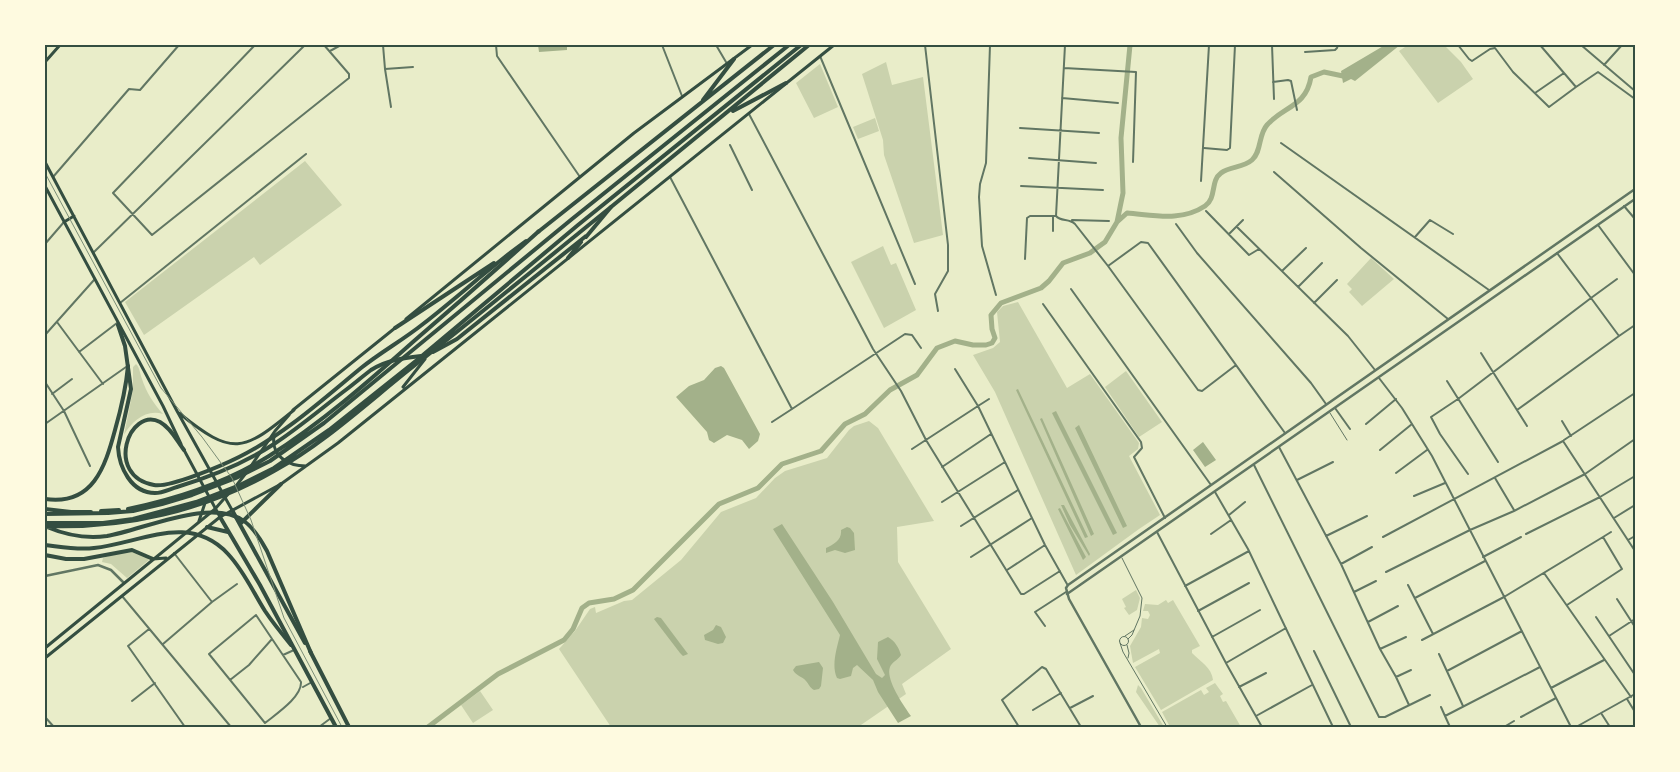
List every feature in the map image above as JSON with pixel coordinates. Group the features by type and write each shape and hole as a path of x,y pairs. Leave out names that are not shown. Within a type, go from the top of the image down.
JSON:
{"highway":[{"path":"184,450 169,429 160,422 152,420 143,422 134,429 128,437 124,449 125,460 130,470 138,479 156,486 203,473 251,451 279,434 363,366 423,324 503,258 774,45"},
{"path":"45,514 108,514 162,504 236,478 270,460 324,423 456,316 496,281 789,45"},
{"path":"45,525 103,523 133,519 196,502 240,485 266,472 329,430 417,360 578,225 801,45"},
{"path":"45,525 90,526 132,522 198,506 275,471 331,432 429,354 809,45"},
{"path":"698,106 734,59"},
{"path":"725,114 786,83"},
{"path":"568,258 611,207"},
{"path":"45,509 97,512 128,509 161,502 192,492 268,456 322,419 376,375 539,231"},
{"path":"117,323 125,346 131,379 130,398 120,438 119,457 127,477 140,488 154,493 189,484 240,463 273,445 371,370 392,360 425,355 441,349 457,339 586,236"},
{"path":"395,328 503,258"},
{"path":"45,499 61,500 74,496 91,486 100,475 107,460 122,408 128,366"},
{"path":"240,524 281,484"},
{"path":"232,510 311,653 349,727"},
{"path":"45,525 69,535 86,538 106,536 199,513 210,512 232,516 243,521 258,535 267,551 311,653"},
{"path":"220,517 260,584 336,727"},
{"path":"207,527 228,532"},
{"path":"45,545 85,549 165,533 191,533 213,540 236,563 263,607 291,645"},
{"path":"45,555 66,559 84,559 132,550 153,559"}],"main road":[{"path":"45,62 60,45"},
{"path":"177,411 201,431 220,441 236,444 251,442 294,410 580,177 752,45"},
{"path":"46,656 220,517 281,484 338,443 399,392 750,114 834,45"},
{"path":"45,162 177,411 232,510"},
{"path":"45,186 220,517"},
{"path":"64,222 74,216"},
{"path":"399,392 429,354"},
{"path":"45,648 215,509 245,475 275,431 294,410"},
{"path":"275,431 273,444 281,459 291,465 306,466"},
{"path":"199,521 208,496"},
{"path":"153,559 161,560 169,557"},
{"path":"148,564 154,565 154,570"}],"street":[{"path":"53,177 129,89 140,90 179,45"},
{"path":"255,45 113,193 152,235 349,78 349,74 324,45"},
{"path":"329,51 341,45"},
{"path":"383,45 391,107"},
{"path":"496,45 497,56 580,177"},
{"path":"662,45 683,97"},
{"path":"716,45 727,64"},
{"path":"925,45 948,245 948,271 936,289 938,311"},
{"path":"990,45 985,167 980,184 979,197 982,246 996,295"},
{"path":"1053,231 1065,45"},
{"path":"1201,181 1209,45"},
{"path":"1203,148 1227,150 1230,148 1235,45"},
{"path":"1272,45 1274,100"},
{"path":"1314,45 1314,51"},
{"path":"1305,52 1335,50 1338,45"},
{"path":"1458,45 1472,61 1490,49 1495,48 1513,72 1549,107 1598,72 1635,100"},
{"path":"1540,45 1576,87"},
{"path":"1581,45 1635,91"},
{"path":"1604,65 1622,45"},
{"path":"94,252 302,46"},
{"path":"820,56 915,284"},
{"path":"385,69 413,67"},
{"path":"1064,68 1136,72 1133,162"},
{"path":"1535,94 1564,73"},
{"path":"1273,82 1290,80 1297,110"},
{"path":"1062,98 1118,104"},
{"path":"750,114 876,354 901,391 942,467 1023,594 1060,571"},
{"path":"1020,128 1099,133"},
{"path":"1281,143 1489,290"},
{"path":"730,145 752,190"},
{"path":"120,303 306,154"},
{"path":"1029,158 1096,163"},
{"path":"1274,172 1361,248 1448,320"},
{"path":"670,177 792,409"},
{"path":"1021,186 1103,190"},
{"path":"1068,584 1635,189"},
{"path":"1045,626 1035,612 1121,557 1635,199"},
{"path":"1620,200 1635,220"},
{"path":"1206,211 1249,255 1259,249"},
{"path":"1025,259 1027,218 1030,216 1055,216 1059,219 1109,221"},
{"path":"1072,220 1100,255 1199,391 1202,391 1236,366"},
{"path":"1229,235 1243,220"},
{"path":"1415,237 1430,220 1453,234"},
{"path":"45,244 64,222"},
{"path":"1176,224 1197,253 1311,383 1326,404"},
{"path":"1598,225 1635,276"},
{"path":"1237,226 1348,336 1396,399 1445,483 1571,727"},
{"path":"1108,266 1141,242 1148,243 1285,433"},
{"path":"1282,272 1306,248"},
{"path":"1557,253 1619,336"},
{"path":"1298,287 1322,263"},
{"path":"1468,474 1440,434 1431,417 1458,399 1617,279"},
{"path":"45,335 94,280"},
{"path":"1314,303 1337,280"},
{"path":"1071,289 1211,485 1232,520 1249,550 1333,727"},
{"path":"1043,304 1141,442 1142,448 1134,457 1165,518"},
{"path":"57,322 103,384"},
{"path":"79,352 117,323"},
{"path":"1517,410 1635,324"},
{"path":"772,422 909,333 921,348"},
{"path":"1481,353 1527,426"},
{"path":"45,424 128,366"},
{"path":"955,369 978,406 1045,545 1068,584 1068,599 1141,727"},
{"path":"52,394 72,379"},
{"path":"1447,381 1498,462"},
{"path":"45,382 64,411 90,466"},
{"path":"1383,537 1563,441 1635,393"},
{"path":"912,448 989,399"},
{"path":"1366,424 1396,399"},
{"path":"1335,408 1350,429"},
{"path":"1562,421 1571,436"},
{"path":"1380,450 1412,424"},
{"path":"942,467 991,434"},
{"path":"1386,572 1470,530 1514,511 1585,474 1635,439"},
{"path":"1563,441 1635,551"},
{"path":"1279,447 1326,536 1409,705"},
{"path":"1396,473 1427,450"},
{"path":"942,502 1005,462"},
{"path":"1297,480 1333,462"},
{"path":"1254,465 1379,717 1385,717 1430,695"},
{"path":"1526,534 1600,497 1635,476"},
{"path":"1495,478 1514,511"},
{"path":"1414,496 1445,483"},
{"path":"960,526 1018,490"},
{"path":"1229,515 1245,502"},
{"path":"1614,518 1635,505"},
{"path":"1326,536 1367,516"},
{"path":"971,557 1032,518"},
{"path":"1211,534 1232,520"},
{"path":"1157,532 1262,727"},
{"path":"1422,640 1504,596 1611,532"},
{"path":"1628,540 1635,536"},
{"path":"1483,557 1521,537"},
{"path":"1567,605 1622,569 1603,537"},
{"path":"1007,570 1045,545"},
{"path":"1340,564 1372,547"},
{"path":"1185,586 1249,550"},
{"path":"174,553 212,602"},
{"path":"1415,598 1485,561"},
{"path":"1099,563 1103,569"},
{"path":"45,576 98,565 111,570 124,583"},
{"path":"1544,573 1631,697"},
{"path":"1354,592 1376,581"},
{"path":"1198,611 1249,583"},
{"path":"162,645 212,602 237,584"},
{"path":"1408,585 1433,634"},
{"path":"122,596 231,727"},
{"path":"1617,599 1635,627"},
{"path":"1368,622 1398,606"},
{"path":"1212,637 1260,610"},
{"path":"256,615 282,656 296,672 301,682 301,687 298,694 285,707 264,723 209,654 256,615"},
{"path":"1596,617 1635,674"},
{"path":"1609,636 1635,619"},
{"path":"1226,663 1286,628"},
{"path":"149,629 128,646 185,727"},
{"path":"1447,671 1522,631"},
{"path":"1380,649 1406,637"},
{"path":"230,680 248,665 272,639"},
{"path":"282,656 294,650"},
{"path":"1314,651 1351,727"},
{"path":"1439,654 1463,706"},
{"path":"1551,688 1606,660"},
{"path":"1018,727 1002,700 1042,667 1046,669 1082,727"},
{"path":"1445,716 1540,667"},
{"path":"1396,677 1412,670"},
{"path":"1239,687 1266,673"},
{"path":"301,687 312,682"},
{"path":"132,701 155,683"},
{"path":"1256,716 1312,685"},
{"path":"1034,710 1061,694"},
{"path":"1577,727 1635,694"},
{"path":"1070,708 1092,696"},
{"path":"1521,717 1556,698"},
{"path":"1627,699 1635,712"},
{"path":"1441,707 1450,727"},
{"path":"1601,713 1610,727"},
{"path":"45,717 54,727"},
{"path":"318,727 331,718"},
{"path":"1504,727 1514,721"}],"lane":[{"path":"1329,412 1347,440"},
{"path":"1121,557 1142,598 1140,616 1128,639 1128,659"},
{"path":"1134,630 1120,638 1123,652 1167,727"},
{"path":"1124,636 1128,639"},
{"path":"1120,643 1123,646 1127,644"}],"shaded area":[{"path":"538,45 567,45 567,50 539,52"},
{"path":"1385,45 1400,45 1355,81 1351,79 1343,83 1341,71"},
{"path":"1408,45 1444,45 1461,62 1473,79 1438,103 1399,51"},
{"path":"886,62 892,85 923,77 943,235 914,243 884,155 883,140 862,74"},
{"path":"820,64 838,107 814,118 796,83"},
{"path":"875,118 879,131 858,139 853,127"},
{"path":"305,161 342,205 260,265 254,257 144,335 125,302"},
{"path":"883,246 891,265 896,263 916,310 884,328 851,262"},
{"path":"1371,258 1394,279 1362,306 1349,292 1352,289 1347,284"},
{"path":"1018,302 1067,388 1090,374 1139,443 1138,449 1129,456 1160,515 1076,575 995,392 973,355 993,348 1000,342 997,312 1003,306"},
{"path":"136,364 148,393 163,414 151,413 140,417 124,435 133,390 133,367"},
{"path":"721,366 724,368 760,434 758,441 749,449 742,440 727,435 714,443 709,440 707,432 676,397 689,386 704,380 715,368"},
{"path":"1126,371 1162,422 1139,437 1105,387"},
{"path":"1018,389 1088,537 1085,538 1016,390"},
{"path":"1056,411 1117,533 1113,535 1052,413"},
{"path":"1042,418 1094,534 1091,536 1040,419"},
{"path":"869,421 878,428 934,521 897,527 898,562 951,649 902,684 906,694 858,727 611,727 559,649 575,631 590,609 595,607 596,613 624,601 632,600 681,560 721,512 756,498 775,478 785,471 827,458 849,430 854,426"},
{"path":"1079,425 1127,526 1123,528 1075,428"},
{"path":"1203,442 1216,460 1205,467 1193,450"},
{"path":"1061,505 1064,505 1090,554 1089,556 1070,525"},
{"path":"1060,508 1086,557 1083,560 1058,509"},
{"path":"782,524 833,602 876,674 882,678 885,675 877,659 878,642 888,637 896,645 901,655 890,667 890,678 896,692 911,716 898,723 878,692 873,680 857,665 853,668 851,676 837,678 835,662 840,635 773,529"},
{"path":"847,527 854,533 855,550 845,553 835,550 826,553 826,548 837,541 841,530"},
{"path":"135,552 144,555 149,560 127,578 111,564 102,562 103,558 118,553"},
{"path":"1136,590 1140,598 1137,610 1129,615 1124,608 1126,607 1122,599"},
{"path":"1166,600 1168,603 1173,600 1200,646 1192,650 1192,653 1208,668 1213,680 1161,710 1135,667 1160,653 1159,649 1133,663 1130,646 1141,627 1142,618 1148,619 1150,615 1148,611 1143,611 1145,604 1158,605"},
{"path":"657,617 661,618 688,654 683,656 680,653 654,619"},
{"path":"716,625 721,627 726,637 723,643 718,644 705,640 704,635 713,630"},
{"path":"819,662 823,668 821,686 819,689 814,690 793,670 796,666"},
{"path":"1215,683 1223,694 1220,696 1223,702 1226,701 1241,727 1170,727 1162,712 1201,690 1204,695 1209,692 1206,688"},
{"path":"1138,685 1164,727 1160,727 1136,692"},
{"path":"480,691 493,710 473,723 461,705"}],"waterway":[{"path":"1117,222 1123,193 1121,138 1130,45"},
{"path":"428,727 498,674 564,640 573,629 582,608 589,603 614,599 633,590 719,504 758,488 782,464 821,451 845,424 865,414 890,390 917,375 937,348 955,341 973,345 992,343 995,338 991,315 1001,303 1041,288 1063,263 1090,253 1105,242 1117,222 1127,213 1177,216 1196,211 1205,206 1211,199 1218,176 1228,169 1252,160 1257,152 1264,129 1299,100 1308,87 1311,77 1324,72 1343,76 1348,74"}],"railway":[{"path":"45,173 161,388 202,437 232,478 251,520 284,618 342,727"}]}
